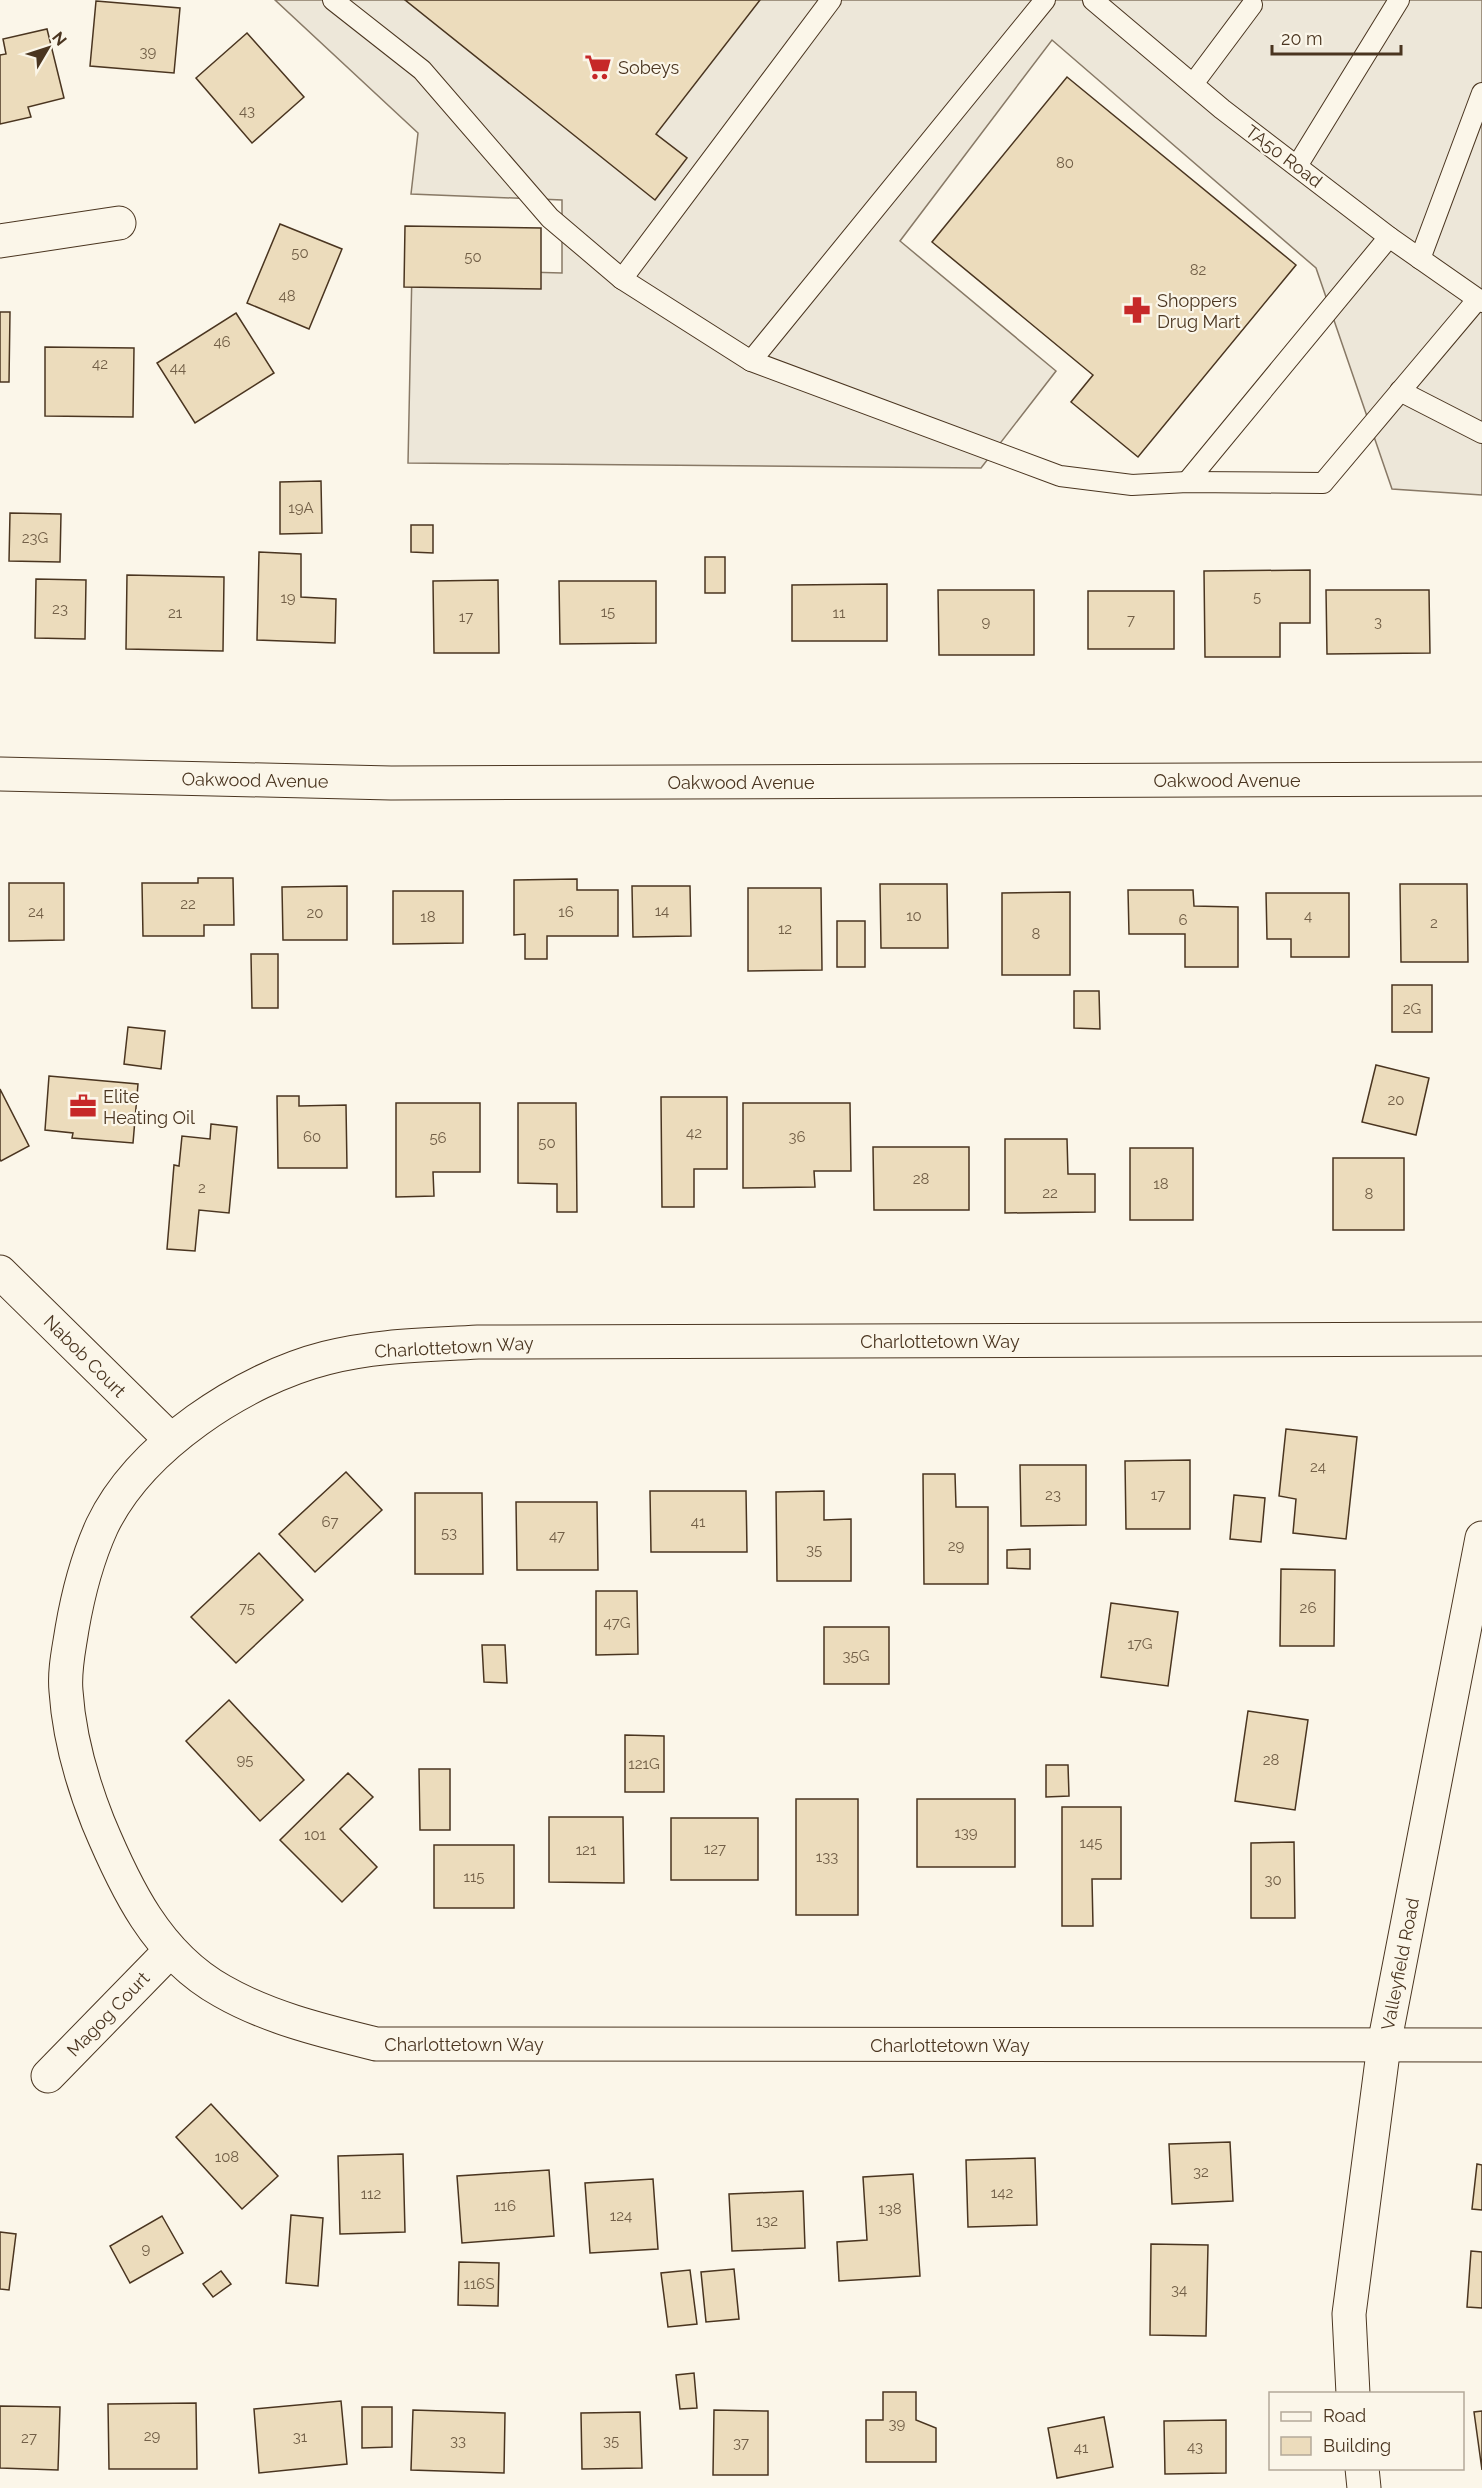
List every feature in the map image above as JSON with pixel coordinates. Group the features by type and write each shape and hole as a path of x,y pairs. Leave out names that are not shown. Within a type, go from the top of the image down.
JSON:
{"street":[{"path":"0,241 119,223"},
{"name":"Oakwood Avenue","path":"0,774 391,783 1482,779"},
{"name":"Nabob Court","path":"0,1272 171,1440"},
{"name":"Charlottetown Way","path":"1482,1339 478,1342 391,1347 326,1358 269,1378 212,1410 171,1440 128,1486 103,1526 77,1596 67,1660 66,1689 73,1748 87,1794 112,1856 135,1903 169,1952 220,1991 309,2027 376,2044 1482,2045"},
{"name":"Valleyfield Road","path":"1353,2392 1349,2314 1384,2045 1482,1538"},
{"name":"Magog Court","path":"48,2076 169,1952"},
{"path":"1362,2470 1364,2488"}],"lane":[{"path":"333,0 422,70 550,218 622,279 751,360 1060,476 1132,485 1187,482 1323,483 1480,301"},
{"path":"622,279 831,0"},
{"path":"751,360 1045,0"},
{"name":"TA50 Road","path":"1093,0 1193,84 1297,166 1389,237 1480,301"},
{"path":"1297,166 1399,0"},
{"path":"1193,84 1252,2"},
{"path":"1420,259 1482,93"},
{"path":"1187,482 1389,237"},
{"path":"1400,391 1482,433"}],"shaded area":[{"path":"275,0 1482,0 1482,495 1392,489 1316,268 1052,40 900,241 1056,371 981,468 408,463 412,269 562,273 562,200 411,194 418,133"}],"building":[{"name":"Sobeys","path":"405,0 760,0 656,134 687,158 655,200"},
{"path":"96,1 180,8 174,73 90,66"},
{"path":"47,29 64,98 28,107 31,117 0,124 0,55 6,54 3,39"},
{"path":"247,33 304,97 252,143 196,78"},
{"name":"Shoppers Drug Mart","path":"1067,77 1296,265 1138,457 1071,402 1093,375 932,242"},
{"path":"280,224 342,249 309,329 247,303"},
{"path":"405,226 541,228 541,289 404,287"},
{"path":"0,312 10,312 9,382 0,382"},
{"path":"236,313 274,373 195,423 157,363"},
{"path":"45,347 134,348 133,417 45,416"},
{"path":"321,481 322,533 280,534 280,482"},
{"path":"10,513 61,514 60,562 9,561"},
{"path":"411,525 433,525 433,553 411,552"},
{"path":"259,552 301,554 301,597 336,599 335,643 257,640"},
{"path":"705,557 725,557 725,593 705,593"},
{"path":"1310,570 1310,623 1280,623 1280,657 1205,657 1204,571"},
{"path":"127,575 224,577 223,651 126,649"},
{"path":"36,579 86,580 85,639 35,638"},
{"path":"498,580 499,653 434,653 433,581"},
{"path":"559,581 656,581 656,643 560,644"},
{"path":"887,584 887,641 792,641 792,585"},
{"path":"938,590 1034,590 1034,655 939,655"},
{"path":"1326,590 1429,590 1430,653 1327,654"},
{"path":"1088,591 1174,591 1174,649 1088,649"},
{"path":"198,878 233,878 234,925 204,925 204,936 143,936 142,883 198,883"},
{"path":"577,879 577,890 618,890 618,936 547,936 547,959 525,959 525,934 514,935 514,880"},
{"path":"9,883 64,883 64,940 9,941"},
{"path":"880,884 947,884 948,948 881,948"},
{"path":"1400,884 1467,884 1468,962 1401,962"},
{"path":"347,886 347,940 283,940 282,887"},
{"path":"632,886 690,886 691,936 633,937"},
{"path":"748,888 821,888 822,970 748,971"},
{"path":"1128,890 1193,890 1194,906 1238,907 1238,967 1185,967 1185,934 1129,934"},
{"path":"393,891 463,891 463,943 393,944"},
{"path":"1070,892 1070,975 1002,975 1002,893"},
{"path":"1266,893 1349,893 1349,957 1291,957 1291,939 1267,939"},
{"path":"837,921 865,921 865,967 837,967"},
{"path":"251,954 278,954 278,1008 252,1008"},
{"path":"1392,985 1432,985 1432,1032 1392,1032"},
{"path":"1074,991 1099,991 1100,1029 1074,1028"},
{"path":"128,1027 165,1031 161,1069 124,1064"},
{"path":"1376,1065 1429,1078 1416,1135 1362,1122"},
{"path":"49,1076 138,1084 133,1143 72,1138 73,1133 45,1130"},
{"path":"0,1089 29,1146 1,1161 0,1159"},
{"path":"277,1096 299,1096 299,1106 346,1105 347,1168 278,1168"},
{"path":"661,1097 727,1097 727,1169 694,1169 694,1207 662,1207"},
{"path":"396,1103 480,1103 480,1172 433,1172 434,1196 396,1197"},
{"path":"518,1103 576,1103 577,1212 557,1212 557,1184 518,1183"},
{"path":"743,1103 850,1103 851,1171 814,1171 815,1187 743,1188"},
{"path":"211,1124 237,1127 229,1213 199,1210 195,1251 167,1249 174,1165 179,1166 182,1136 210,1139"},
{"path":"1005,1139 1067,1139 1068,1174 1095,1174 1095,1212 1005,1213"},
{"path":"873,1147 969,1147 969,1210 874,1210"},
{"path":"1130,1148 1193,1148 1193,1220 1130,1220"},
{"path":"1333,1158 1404,1158 1404,1230 1333,1230"},
{"path":"1286,1429 1357,1437 1346,1539 1293,1533 1296,1499 1279,1496"},
{"path":"1190,1460 1190,1529 1126,1529 1125,1461"},
{"path":"1020,1465 1086,1465 1086,1525 1021,1526"},
{"path":"346,1472 382,1510 315,1572 279,1534"},
{"path":"923,1474 955,1474 956,1507 988,1507 988,1584 924,1584"},
{"path":"650,1491 746,1491 747,1552 651,1552"},
{"path":"824,1491 824,1520 851,1519 851,1581 777,1581 776,1492"},
{"path":"415,1493 482,1493 483,1574 415,1574"},
{"path":"1234,1495 1265,1498 1261,1542 1230,1539"},
{"path":"516,1502 597,1502 598,1570 517,1570"},
{"path":"1030,1549 1030,1569 1007,1568 1007,1550"},
{"path":"259,1553 303,1600 236,1663 191,1617"},
{"path":"1281,1569 1335,1570 1334,1646 1280,1646"},
{"path":"596,1591 637,1591 638,1654 596,1655"},
{"path":"1111,1603 1178,1612 1168,1686 1101,1677"},
{"path":"824,1627 889,1627 889,1684 824,1684"},
{"path":"482,1645 505,1645 507,1683 484,1682"},
{"path":"229,1700 304,1780 260,1821 186,1741"},
{"path":"1248,1711 1308,1720 1295,1810 1235,1801"},
{"path":"625,1735 664,1736 664,1792 625,1792"},
{"path":"1046,1765 1068,1765 1069,1796 1046,1797"},
{"path":"419,1769 450,1769 450,1830 420,1830"},
{"path":"348,1773 373,1797 340,1829 377,1867 342,1902 280,1840"},
{"path":"796,1799 858,1799 858,1915 796,1915"},
{"path":"917,1799 1015,1799 1015,1867 917,1867"},
{"path":"1062,1807 1121,1807 1121,1879 1092,1879 1093,1926 1062,1926"},
{"path":"549,1817 623,1817 624,1883 549,1882"},
{"path":"671,1818 758,1818 758,1880 671,1880"},
{"path":"1294,1842 1295,1918 1251,1918 1251,1843"},
{"path":"434,1845 514,1845 514,1908 434,1908"},
{"path":"211,2104 278,2176 242,2209 176,2137"},
{"path":"1230,2142 1233,2201 1172,2204 1169,2144"},
{"path":"403,2154 405,2232 340,2234 338,2156"},
{"path":"1035,2158 1037,2225 968,2227 966,2160"},
{"path":"1477,2164 1482,2165 1482,2210 1472,2209"},
{"path":"549,2170 554,2236 462,2243 457,2176"},
{"path":"913,2174 920,2276 839,2281 837,2242 867,2240 863,2177"},
{"path":"653,2179 658,2249 590,2253 585,2183"},
{"path":"803,2191 805,2248 732,2251 729,2194"},
{"path":"291,2215 323,2218 318,2286 286,2283"},
{"path":"162,2216 183,2253 130,2283 110,2246"},
{"path":"0,2232 16,2234 9,2290 0,2289"},
{"path":"1151,2244 1208,2245 1206,2336 1150,2335"},
{"path":"1471,2251 1482,2252 1482,2308 1467,2307"},
{"path":"459,2262 499,2263 498,2306 458,2305"},
{"path":"734,2269 739,2319 706,2322 701,2272"},
{"path":"690,2270 697,2324 668,2327 661,2273"},
{"path":"221,2271 231,2284 213,2297 203,2284"},
{"path":"694,2373 697,2408 680,2409 676,2375"},
{"path":"883,2392 916,2392 916,2420 936,2428 936,2462 866,2462 866,2420 883,2420"},
{"path":"341,2401 347,2464 259,2473 254,2409"},
{"path":"196,2403 197,2469 109,2469 108,2404"},
{"path":"0,2406 60,2407 58,2470 0,2468"},
{"path":"362,2407 392,2407 392,2447 362,2448"},
{"path":"413,2410 505,2413 504,2473 411,2470"},
{"path":"714,2410 768,2411 768,2475 713,2475"},
{"path":"1482,2411 1482,2470 1474,2412"},
{"path":"640,2412 642,2468 582,2469 581,2413"},
{"path":"1104,2417 1113,2467 1057,2478 1048,2428"},
{"path":"1226,2420 1226,2473 1165,2474 1164,2421"}],"place":[{"name":"Sobeys","path":"598,67"},
{"name":"Shoppers Drug Mart","path":"1137,310"},
{"name":"Elite Heating Oil","path":"83,1106"}]}
